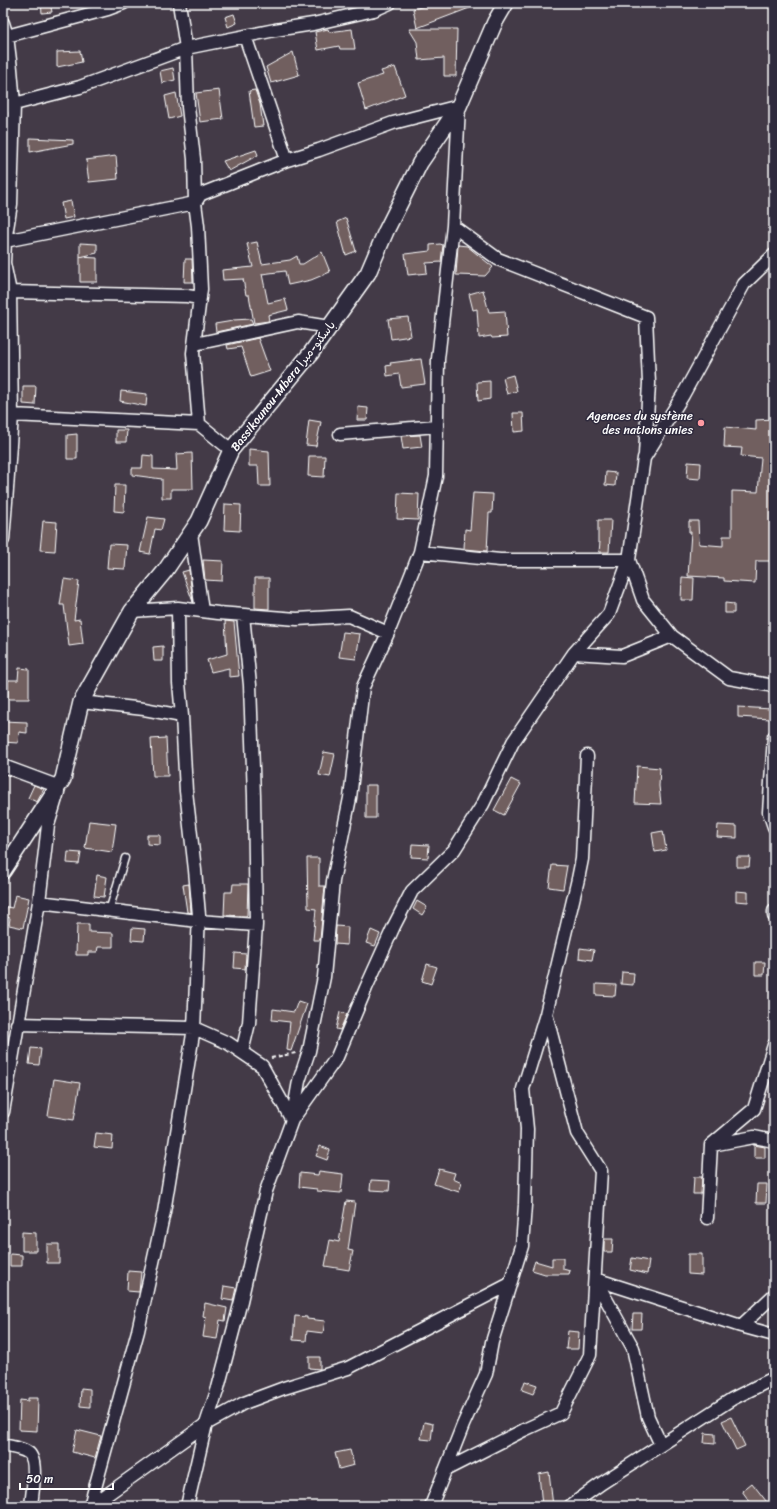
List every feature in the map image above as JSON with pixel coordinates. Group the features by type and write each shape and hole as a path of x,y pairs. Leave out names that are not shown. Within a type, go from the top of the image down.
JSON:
{"street":[{"path":"6,36 108,9 124,3"},
{"path":"179,3 186,48 188,107 194,159 195,203 198,226 201,289 193,353 199,424"},
{"path":"9,106 80,87 186,48 313,24 374,10 390,3"},
{"name":"Bassikounou-Mbera باسكنو-مبرا","path":"3,871 60,782 81,702 132,611 165,571 199,521 231,450 311,353 368,274 386,231 420,163 459,106 496,22 506,3"},
{"path":"3,22 6,36 9,106 7,204 3,263 10,292 8,415 3,540"},
{"path":"245,36 287,160"},
{"path":"5,241 195,203 200,195 204,193 287,160 393,123 459,106 453,226 438,359 436,476 420,552 388,633 363,687 350,798 333,881 324,977 309,1051 299,1081 292,1120 266,1191 220,1381 206,1424 187,1506"},
{"path":"292,1120 337,1057 369,981 412,891 454,850 483,804 513,742 574,653 609,614 629,560 644,458 649,383 646,317 498,259 453,226"},
{"path":"644,458 683,395 744,284 774,255"},
{"path":"10,292 187,296 200,298"},
{"path":"195,344 298,322 329,327"},
{"path":"8,415 199,424 231,450"},
{"path":"340,434 436,426"},
{"path":"191,533 202,611"},
{"path":"420,552 500,560 629,560"},
{"path":"629,560 643,600 672,636 729,678 774,686"},
{"path":"132,611 178,608 297,619 349,616 388,633"},
{"path":"91,1506 138,1331 164,1212 194,1028 198,921 195,870 186,791 180,683 178,608"},
{"path":"242,1052 249,1023 256,925 254,796 250,685 243,615"},
{"path":"574,653 622,656 672,636"},
{"path":"81,702 144,709 182,716"},
{"path":"774,737 769,812 774,827"},
{"path":"431,1506 463,1425 486,1374 492,1342 522,1246 525,1205 527,1129 523,1089 546,1014 582,859 587,756"},
{"path":"3,766 60,782 48,825 39,902 3,1112"},
{"path":"39,902 198,921 256,925"},
{"path":"774,911 774,916"},
{"path":"445,1470 561,1413 590,1355 601,1171 576,1133 546,1014"},
{"path":"17,1024 194,1028 228,1043 262,1066 292,1120"},
{"path":"707,1218 711,1145 754,1109 774,1045"},
{"path":"711,1145 754,1137 774,1141"},
{"path":"595,1279 741,1326 774,1335"},
{"path":"595,1279 634,1348 648,1417 661,1445"},
{"path":"91,1506 206,1424 244,1403 284,1388 348,1368 510,1284"},
{"path":"741,1326 774,1295"},
{"path":"570,1506 602,1483 732,1399 774,1378"},
{"path":"3,1445 27,1452 33,1457 34,1464 31,1506"}],"lane":[{"path":"109,911 125,858"}],"building":[{"path":"41,3 50,3 52,12 42,13"},
{"path":"429,3 480,4 417,28 413,9 429,5"},
{"path":"234,14 237,23 228,27 225,17"},
{"path":"328,29 329,32 352,29 355,49 340,49 339,46 318,50 315,32"},
{"path":"409,29 457,29 456,76 444,76 444,58 419,60 417,42"},
{"path":"80,51 82,62 57,67 57,52"},
{"path":"293,52 299,75 271,83 266,67"},
{"path":"395,67 405,95 366,110 358,83 383,75 381,71"},
{"path":"173,68 175,80 162,83 160,71"},
{"path":"219,90 223,119 200,122 196,93"},
{"path":"255,90 260,104 263,126 254,127 249,91"},
{"path":"176,93 180,116 169,119 165,96"},
{"path":"30,138 73,140 73,144 30,152"},
{"path":"256,150 258,155 229,171 223,161"},
{"path":"116,156 118,179 89,182 86,160"},
{"path":"71,201 74,217 64,219 61,203"},
{"path":"346,218 356,251 346,255 337,222"},
{"path":"257,242 262,264 290,260 297,256 299,264 303,264 322,252 330,272 311,280 288,285 285,271 262,274 268,303 285,299 288,310 268,315 269,321 254,323 249,295 246,295 243,279 223,280 222,270 253,267 247,244"},
{"path":"80,243 97,244 97,253 80,257"},
{"path":"430,245 443,245 441,262 426,263 427,273 408,275 405,254 430,251"},
{"path":"458,245 467,246 493,267 485,276 456,275"},
{"path":"80,257 97,258 97,282 80,282"},
{"path":"185,259 192,259 193,282 184,282"},
{"path":"483,290 489,312 505,311 507,337 492,338 491,336 479,338 477,309 473,310 469,294"},
{"path":"408,317 411,336 391,339 388,319"},
{"path":"251,319 253,324 216,332 215,324 233,320"},
{"path":"258,338 270,371 251,377 241,347 228,349 227,345"},
{"path":"421,359 425,384 401,387 399,374 387,376 386,366 391,365 390,363"},
{"path":"513,375 517,391 507,394 503,378"},
{"path":"490,381 490,399 478,401 477,382"},
{"path":"23,386 36,386 35,405 23,404"},
{"path":"121,391 147,394 146,406 120,401"},
{"path":"358,407 368,408 367,420 357,420"},
{"path":"513,413 523,413 524,431 514,432"},
{"path":"774,419 773,561 756,561 755,583 724,581 724,578 688,576 691,532 689,532 689,521 698,521 699,544 723,546 723,536 732,536 732,491 758,492 761,458 741,456 742,448 724,447 725,427 756,430 756,420"},
{"path":"309,420 321,422 316,446 306,445"},
{"path":"116,430 127,430 126,442 116,442"},
{"path":"77,434 77,459 67,459 67,435"},
{"path":"420,435 422,447 403,449 401,436"},
{"path":"249,449 269,451 270,486 259,486 258,466 249,466"},
{"path":"192,453 193,489 171,489 171,498 162,498 162,479 132,475 132,468 142,468 143,455 153,456 153,469 177,470 176,454"},
{"path":"309,456 325,456 324,477 308,476"},
{"path":"688,462 701,463 700,479 687,478"},
{"path":"606,472 616,473 615,486 605,485"},
{"path":"115,485 125,485 124,512 114,511"},
{"path":"398,493 419,494 418,520 397,519"},
{"path":"473,493 493,494 492,513 489,513 487,551 464,549 465,529 470,530"},
{"path":"225,504 241,505 240,531 224,530"},
{"path":"148,517 164,519 161,530 155,529 150,554 140,552"},
{"path":"598,520 611,520 609,552 599,552 600,542 598,542"},
{"path":"43,521 57,522 55,551 40,550"},
{"path":"109,544 127,545 125,569 107,568"},
{"path":"203,560 223,561 222,581 205,580"},
{"path":"189,570 193,602 182,572"},
{"path":"682,577 694,578 693,600 681,600"},
{"path":"255,578 269,578 269,609 255,608"},
{"path":"64,579 79,581 74,620 80,619 83,644 69,646 64,605 60,605"},
{"path":"725,603 734,604 734,613 725,613"},
{"path":"225,621 234,622 239,676 229,677 229,668 211,672 207,660 227,654"},
{"path":"343,632 360,634 356,659 339,657"},
{"path":"163,646 163,661 154,661 153,647"},
{"path":"19,668 29,669 29,699 8,699 8,680 18,680"},
{"path":"738,707 771,709 771,719 738,717"},
{"path":"3,721 27,722 27,733 19,732 18,743 3,742"},
{"path":"166,738 168,776 153,776 151,739"},
{"path":"324,752 335,754 330,777 319,775"},
{"path":"637,766 660,768 659,786 661,804 635,803"},
{"path":"511,779 521,784 504,815 494,810"},
{"path":"34,785 44,789 37,802 28,798"},
{"path":"366,785 376,785 376,818 366,818"},
{"path":"89,821 116,824 112,852 85,848"},
{"path":"718,825 737,826 737,838 717,837"},
{"path":"663,831 666,850 655,852 652,833"},
{"path":"147,835 160,835 160,845 147,844"},
{"path":"412,844 429,845 428,858 411,857"},
{"path":"68,852 81,853 79,864 67,863"},
{"path":"737,857 750,857 749,867 737,867"},
{"path":"307,858 319,858 319,886 325,886 320,940 313,940 316,909 308,908"},
{"path":"552,865 567,866 563,889 549,887"},
{"path":"97,875 107,877 104,897 94,896"},
{"path":"189,884 191,913 187,912 183,885"},
{"path":"233,884 248,884 247,916 224,915 225,892 232,892"},
{"path":"736,891 748,892 748,902 736,901"},
{"path":"15,895 29,898 23,928 9,925 10,918 3,916 3,906 12,908"},
{"path":"417,901 427,907 422,915 413,909"},
{"path":"77,924 89,924 89,932 113,933 113,947 98,947 97,952 88,952 88,955 76,955"},
{"path":"336,926 348,927 347,945 335,944"},
{"path":"132,928 145,929 144,941 131,940"},
{"path":"371,930 380,934 375,946 366,943"},
{"path":"580,948 594,950 592,960 579,958"},
{"path":"235,953 246,954 245,969 234,968"},
{"path":"755,962 765,962 764,975 755,975"},
{"path":"427,964 437,967 431,984 422,981"},
{"path":"622,972 634,973 633,985 621,984"},
{"path":"596,984 616,985 615,996 596,995"},
{"path":"298,1001 307,1004 291,1051 287,1050 290,1022 272,1020 273,1009 294,1012"},
{"path":"340,1012 347,1014 340,1030 336,1029"},
{"path":"31,1048 41,1049 39,1065 29,1064"},
{"path":"54,1079 80,1083 74,1120 48,1116"},
{"path":"96,1133 113,1135 112,1149 94,1147"},
{"path":"754,1145 765,1147 765,1158 754,1158"},
{"path":"320,1146 330,1150 327,1160 316,1156"},
{"path":"439,1169 455,1173 453,1179 462,1183 459,1192 434,1184"},
{"path":"319,1171 343,1174 341,1193 317,1191 317,1189 299,1187 300,1173 318,1175"},
{"path":"694,1177 702,1177 701,1194 693,1194"},
{"path":"371,1180 390,1181 389,1191 370,1190"},
{"path":"757,1184 767,1184 766,1203 756,1203"},
{"path":"346,1201 355,1202 348,1250 353,1251 349,1270 325,1266 330,1240 339,1242"},
{"path":"22,1232 36,1233 36,1251 22,1251"},
{"path":"604,1239 613,1239 612,1252 604,1252"},
{"path":"47,1244 59,1244 59,1263 47,1263"},
{"path":"10,1254 22,1255 22,1266 10,1266"},
{"path":"688,1254 702,1254 702,1275 688,1274"},
{"path":"552,1258 563,1258 563,1269 570,1271 569,1274 545,1274 532,1270 535,1261 552,1266"},
{"path":"632,1258 649,1261 647,1274 630,1270"},
{"path":"128,1271 141,1272 139,1292 127,1291"},
{"path":"224,1286 236,1288 233,1301 222,1299"},
{"path":"205,1303 227,1308 225,1321 220,1320 217,1339 203,1337 206,1317 203,1316"},
{"path":"633,1314 642,1314 641,1329 632,1329"},
{"path":"295,1316 325,1321 323,1333 307,1331 306,1341 293,1340"},
{"path":"568,1331 579,1332 578,1349 566,1349"},
{"path":"309,1357 320,1357 320,1369 309,1368"},
{"path":"525,1381 537,1385 533,1394 522,1390"},
{"path":"81,1388 90,1389 90,1407 80,1406"},
{"path":"28,1398 38,1398 37,1431 19,1430 20,1400 28,1401"},
{"path":"731,1417 745,1446 736,1450 722,1421"},
{"path":"424,1422 433,1424 431,1440 421,1439"},
{"path":"77,1430 101,1436 95,1458 72,1452"},
{"path":"705,1433 715,1434 715,1444 704,1443"},
{"path":"350,1450 354,1465 339,1469 335,1453"},
{"path":"549,1472 553,1506 542,1506 539,1474"},
{"path":"752,1483 770,1506 753,1506 742,1491"}],"place":[{"name":"Agences du système des nations unies","path":"701,423"}]}
